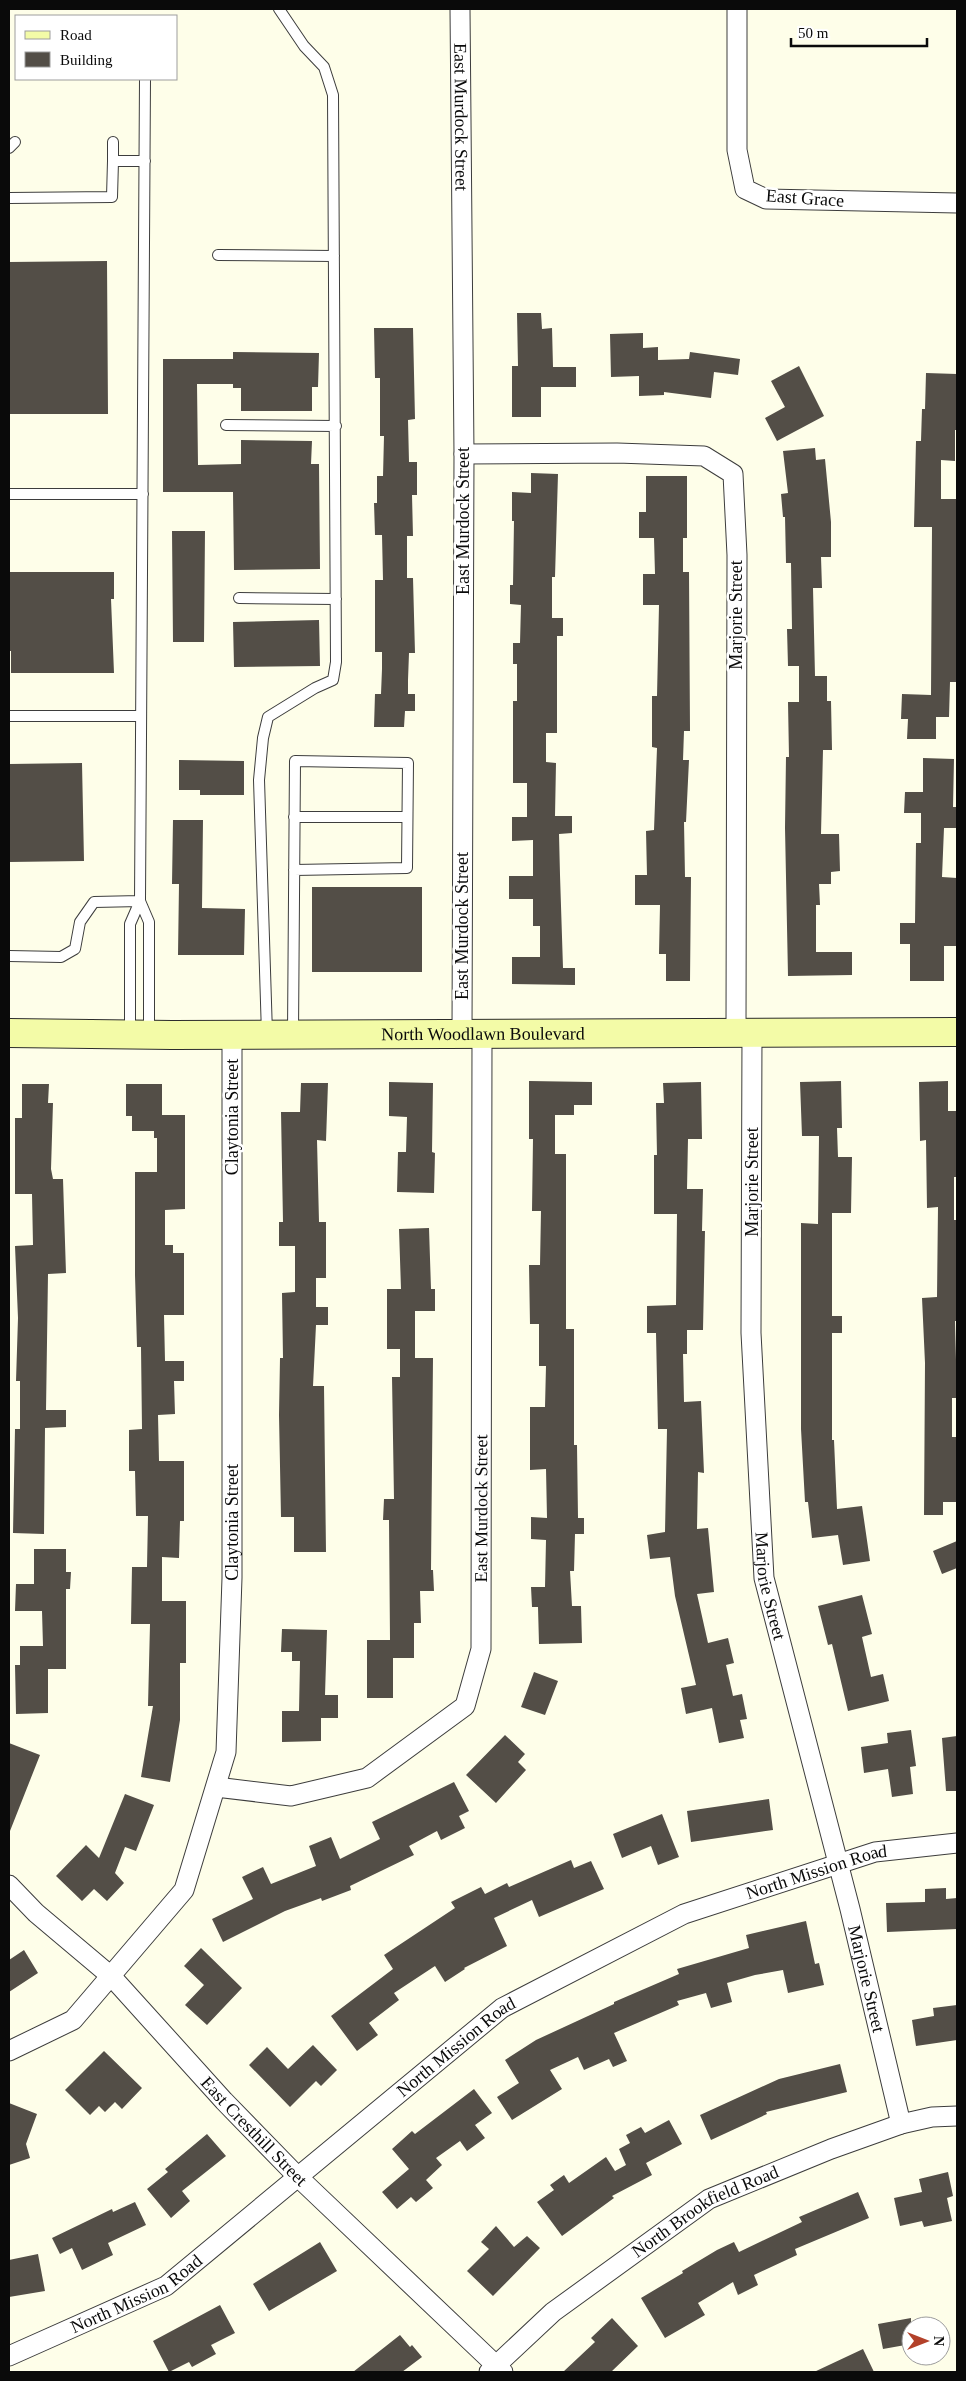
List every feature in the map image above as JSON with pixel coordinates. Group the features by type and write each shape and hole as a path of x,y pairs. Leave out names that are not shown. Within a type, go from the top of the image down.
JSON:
{"main road":[{"name":"North Woodlawn Boulevard","path":"9,1033 957,1032"}],"street":[{"name":"East Murdock Street","path":"216,1787 291,1796 367,1778 465,1706 481,1649 464,454 460,9"},
{"name":"East Grace","path":"737,9 737,150 745,189 766,199 957,203"},
{"name":"Marjorie Street","path":"464,454 616,453 704,456 733,474 737,555 744,1032 751,1333 764,1578 838,1864 901,2124"},
{"name":"Claytonia Street","path":"9,2051 73,2020 112,1977 184,1890 226,1752 232,1578 232,1034"},
{"name":"North Mission Road","path":"9,2356 166,2286 502,2008 684,1914 875,1852 957,1843"},
{"name":"East Cresthill Street","path":"9,1884 36,1913 112,1977 224,2100 297,2176 496,2370"},
{"name":"North Brookfield Road","path":"496,2370 553,2312 709,2199 831,2149 901,2124 932,2117 957,2116"}],"lane":[{"path":"279,9 304,46 324,67 333,95 336,426 336,662 333,680 315,688 268,717 263,738 259,780 280,1034"},
{"path":"139,1034 148,922 140,901 144,80"},
{"path":"9,198 112,197 112,142"},
{"path":"112,161 145,160"},
{"path":"218,255 334,256"},
{"path":"226,425 336,426"},
{"path":"9,494 143,494"},
{"path":"239,598 336,599"},
{"path":"9,716 141,716"},
{"path":"280,1034 294,870 294,761 408,763 407,868 294,870"},
{"path":"294,817 407,817"},
{"path":"9,956 61,957 75,949 80,922 94,902 140,901"},
{"path":"139,1034 130,924 140,901"}],"building":[{"path":"107,261 108,414 9,414 9,262"},
{"path":"517,313 541,313 542,329 552,328 553,367 576,367 576,387 541,387 541,417 512,417 512,366 518,366"},
{"path":"374,328 413,328 415,419 408,420 409,462 417,462 417,495 412,495 413,536 407,536 407,578 413,578 415,653 409,653 408,694 415,694 415,711 405,711 404,727 374,727 375,694 381,694 382,669 382,652 375,652 375,580 383,580 382,535 375,535 374,503 377,503 377,476 383,476 384,436 380,436 380,378 375,378"},
{"path":"643,333 643,348 658,347 658,360 689,359 690,352 740,359 738,375 714,372 711,398 664,392 664,395 639,396 639,376 611,377 610,334"},
{"path":"233,352 319,353 318,387 312,387 312,411 241,411 241,388 233,388 233,384 197,384 198,465 241,464 241,440 312,441 311,464 319,464 320,569 234,570 233,492 163,492 163,359 233,359"},
{"path":"799,366 824,416 777,441 765,418 785,407 771,381"},
{"path":"926,373 957,374 955,461 941,460 941,499 957,499 957,682 950,682 949,717 936,717 936,739 907,739 908,719 901,719 902,694 931,695 932,527 914,527 916,441 921,441 922,409 925,409"},
{"path":"815,448 816,460 825,459 831,522 831,557 821,557 822,588 813,588 815,676 827,676 827,701 831,701 832,750 823,750 821,834 839,834 840,871 831,872 831,884 819,884 820,905 816,905 816,952 852,952 852,975 788,976 785,828 786,757 789,757 788,702 799,702 799,666 788,666 787,629 792,629 791,563 786,563 785,517 783,517 781,494 788,493 783,451"},
{"path":"531,473 558,474 555,577 552,577 552,618 563,618 563,636 557,636 557,733 546,733 546,762 556,763 555,816 572,816 572,833 559,834 563,968 575,968 575,985 512,984 512,957 540,957 540,926 533,926 533,899 509,899 509,876 533,876 533,840 512,841 512,817 527,817 527,783 513,783 513,701 517,701 517,664 513,664 513,643 520,643 521,605 510,604 510,585 513,585 514,521 512,521 512,492 531,493"},
{"path":"646,476 687,476 687,538 683,538 683,572 689,572 690,731 684,731 683,760 689,760 686,822 684,822 685,877 691,877 690,981 666,981 666,954 659,954 660,905 635,905 635,875 647,875 646,831 654,830 657,748 652,747 652,696 657,696 659,605 643,605 643,574 655,574 654,538 639,538 639,512 646,512"},
{"path":"172,531 205,531 204,642 173,642"},
{"path":"9,572 114,572 114,599 111,599 114,673 11,673 11,651 9,651"},
{"path":"319,620 320,666 234,667 233,622"},
{"path":"923,758 954,759 953,807 957,807 957,828 944,828 942,877 957,878 957,946 944,946 944,981 910,981 910,944 900,944 900,923 915,923 916,843 921,843 921,813 904,813 905,792 923,792"},
{"path":"179,760 244,761 244,795 200,795 200,790 179,790"},
{"path":"82,763 84,861 9,862 9,764"},
{"path":"173,820 203,820 202,908 245,909 244,955 178,955 179,884 172,884"},
{"path":"312,887 422,887 422,972 312,972"},
{"path":"529,1081 592,1082 592,1105 574,1105 574,1115 555,1115 555,1154 566,1154 566,1329 574,1329 574,1445 577,1445 578,1518 584,1518 584,1534 575,1534 574,1571 570,1571 572,1606 581,1606 582,1643 539,1644 538,1607 532,1607 531,1587 545,1587 546,1540 531,1539 531,1517 547,1518 546,1469 530,1470 530,1407 545,1407 546,1366 539,1366 539,1324 530,1324 529,1265 540,1265 541,1211 532,1211 533,1139 529,1139"},
{"path":"841,1081 842,1128 837,1128 838,1157 852,1157 851,1213 832,1213 832,1316 842,1316 842,1333 832,1333 832,1440 834,1440 837,1509 862,1506 870,1561 843,1565 838,1535 812,1538 808,1502 805,1502 801,1429 801,1223 818,1224 819,1136 802,1136 800,1082"},
{"path":"948,1081 948,1111 957,1111 957,1177 954,1177 954,1220 957,1220 957,1321 955,1321 957,1398 952,1398 952,1437 957,1437 956,1502 943,1502 943,1515 924,1515 925,1363 922,1298 937,1297 938,1207 927,1208 926,1140 920,1141 919,1082"},
{"path":"389,1082 433,1083 432,1152 435,1153 434,1193 397,1192 398,1152 406,1152 407,1117 389,1116"},
{"path":"701,1082 702,1139 688,1139 687,1189 703,1189 702,1231 705,1231 703,1330 687,1330 687,1354 683,1354 684,1402 701,1401 704,1473 698,1472 697,1529 708,1528 714,1592 697,1594 708,1643 728,1638 734,1663 726,1665 733,1696 742,1694 747,1719 740,1720 744,1738 719,1743 712,1708 686,1714 681,1688 696,1685 675,1596 670,1557 650,1559 647,1535 665,1532 667,1429 658,1429 656,1333 647,1333 647,1306 676,1305 677,1214 654,1214 654,1155 657,1155 656,1103 664,1103 663,1083"},
{"path":"301,1083 328,1083 326,1141 317,1140 319,1222 326,1222 326,1278 316,1278 316,1307 328,1307 328,1325 316,1325 313,1386 324,1386 326,1552 294,1552 294,1517 281,1517 279,1415 280,1358 283,1358 282,1293 295,1292 295,1246 279,1246 279,1222 283,1222 281,1112 300,1112"},
{"path":"22,1084 49,1084 48,1103 53,1103 51,1169 53,1179 63,1179 66,1273 48,1274 46,1410 66,1410 66,1427 45,1428 44,1534 13,1533 15,1429 20,1429 20,1381 16,1381 18,1318 15,1246 33,1245 32,1194 15,1194 15,1118 22,1118"},
{"path":"126,1084 162,1084 162,1115 185,1115 185,1209 165,1210 165,1245 173,1245 173,1253 184,1253 184,1315 164,1315 165,1361 184,1361 184,1381 174,1381 175,1414 158,1415 159,1461 184,1461 184,1521 180,1521 179,1558 162,1557 162,1601 186,1601 186,1663 180,1663 180,1720 170,1782 141,1777 153,1706 148,1706 150,1624 131,1624 132,1567 147,1567 148,1516 136,1516 135,1471 129,1471 129,1430 142,1429 141,1347 137,1347 135,1275 135,1172 157,1172 157,1138 154,1138 154,1131 132,1131 132,1116 126,1116"},
{"path":"429,1228 431,1289 435,1289 435,1311 415,1311 415,1358 433,1358 431,1570 433,1570 434,1591 420,1591 421,1623 414,1623 414,1658 393,1658 393,1698 367,1698 367,1640 390,1640 389,1520 383,1520 384,1499 394,1499 392,1377 400,1377 400,1349 387,1349 387,1289 401,1289 399,1229"},
{"path":"957,1541 957,1568 942,1574 933,1551"},
{"path":"34,1549 66,1549 66,1572 71,1572 70,1589 66,1589 66,1669 48,1669 48,1713 16,1714 15,1665 20,1665 20,1646 43,1646 42,1611 15,1611 16,1584 34,1584"},
{"path":"862,1595 872,1634 862,1637 871,1677 883,1674 889,1701 848,1711 832,1644 828,1645 818,1606"},
{"path":"282,1629 327,1630 325,1695 338,1695 338,1718 321,1718 321,1741 282,1742 282,1711 299,1711 300,1661 292,1661 292,1652 281,1652"},
{"path":"534,1672 558,1681 545,1715 521,1707"},
{"path":"911,1730 916,1766 910,1767 913,1794 892,1797 888,1769 864,1773 861,1747 888,1743 887,1733"},
{"path":"505,1735 525,1754 518,1762 526,1770 496,1803 466,1775"},
{"path":"957,1736 957,1791 946,1791 942,1738"},
{"path":"9,1743 40,1755 10,1831 9,1831"},
{"path":"454,1782 469,1811 459,1816 465,1828 441,1840 437,1831 409,1846 414,1855 350,1886 351,1890 322,1901 321,1898 285,1911 223,1942 212,1919 253,1899 242,1877 263,1867 271,1884 316,1866 309,1846 331,1837 340,1859 380,1839 372,1822"},
{"path":"125,1794 154,1805 136,1851 125,1847 115,1873 124,1883 107,1901 94,1889 82,1901 56,1876 86,1845 99,1858"},
{"path":"769,1799 773,1830 691,1842 687,1811"},
{"path":"662,1814 679,1857 658,1865 651,1846 622,1858 613,1834"},
{"path":"571,1860 574,1868 591,1861 604,1889 539,1917 532,1900 494,1918 507,1946 464,1968 445,1982 435,1966 394,1993 399,2000 369,2023 378,2035 357,2051 331,2016 393,1969 384,1955 455,1908 451,1902 481,1887 485,1894 507,1883 509,1887"},
{"path":"946,1888 946,1899 957,1898 957,1929 887,1932 886,1903 925,1902 925,1889"},
{"path":"806,1921 815,1964 819,1963 824,1985 788,1993 783,1970 727,1983 732,2002 711,2008 706,1993 677,2001 679,2005 614,2033 627,2061 613,2067 609,2059 584,2070 578,2057 550,2070 562,2089 512,2120 497,2097 519,2083 505,2060 536,2040 614,2004 614,2002 679,1974 677,1969 749,1948 746,1935"},
{"path":"201,1948 242,1988 207,2025 185,2005 204,1985 184,1966"},
{"path":"24,1950 38,1973 9,1992 9,1960"},
{"path":"957,2005 957,2040 916,2046 912,2020 934,2016 933,2008"},
{"path":"313,2045 337,2070 321,2086 316,2081 290,2107 249,2065 267,2047 288,2069"},
{"path":"104,2051 142,2088 122,2109 115,2102 105,2112 99,2106 90,2115 65,2090"},
{"path":"840,2064 847,2092 766,2112 767,2114 711,2140 700,2115 779,2079"},
{"path":"474,2089 492,2113 475,2125 485,2138 467,2151 460,2141 436,2158 442,2165 426,2180 433,2188 416,2202 411,2197 397,2209 382,2192 409,2169 392,2149 412,2131 415,2134"},
{"path":"9,2103 37,2114 26,2144 30,2158 9,2165"},
{"path":"669,2120 682,2144 646,2163 652,2175 612,2196 614,2198 562,2236 537,2202 554,2190 550,2185 564,2175 569,2183 606,2157 615,2171 626,2165 619,2149 630,2143 626,2135 641,2127 645,2133"},
{"path":"207,2134 226,2156 182,2191 190,2201 171,2218 147,2189 168,2172 165,2169"},
{"path":"948,2172 953,2196 947,2198 952,2221 924,2227 922,2221 900,2226 894,2198 922,2192 919,2179"},
{"path":"858,2192 869,2218 795,2249 797,2255 754,2275 758,2285 738,2295 733,2282 698,2303 705,2315 665,2338 641,2298 717,2250 734,2242 739,2252 802,2222 799,2217"},
{"path":"135,2202 146,2225 108,2243 113,2255 82,2270 72,2248 60,2254 52,2238 112,2209 113,2212"},
{"path":"496,2226 514,2247 527,2236 540,2248 493,2296 467,2271 489,2249 481,2242"},
{"path":"320,2242 337,2271 269,2311 253,2284"},
{"path":"38,2254 45,2291 9,2297 9,2260"},
{"path":"220,2305 235,2333 211,2345 216,2354 192,2367 189,2362 169,2372 153,2341"},
{"path":"612,2318 638,2346 611,2372 563,2372 595,2342 591,2338"},
{"path":"901,2320 901,2346 883,2349 878,2324"},
{"path":"400,2335 422,2357 402,2372 353,2372"},
{"path":"863,2349 874,2372 814,2372"}]}
